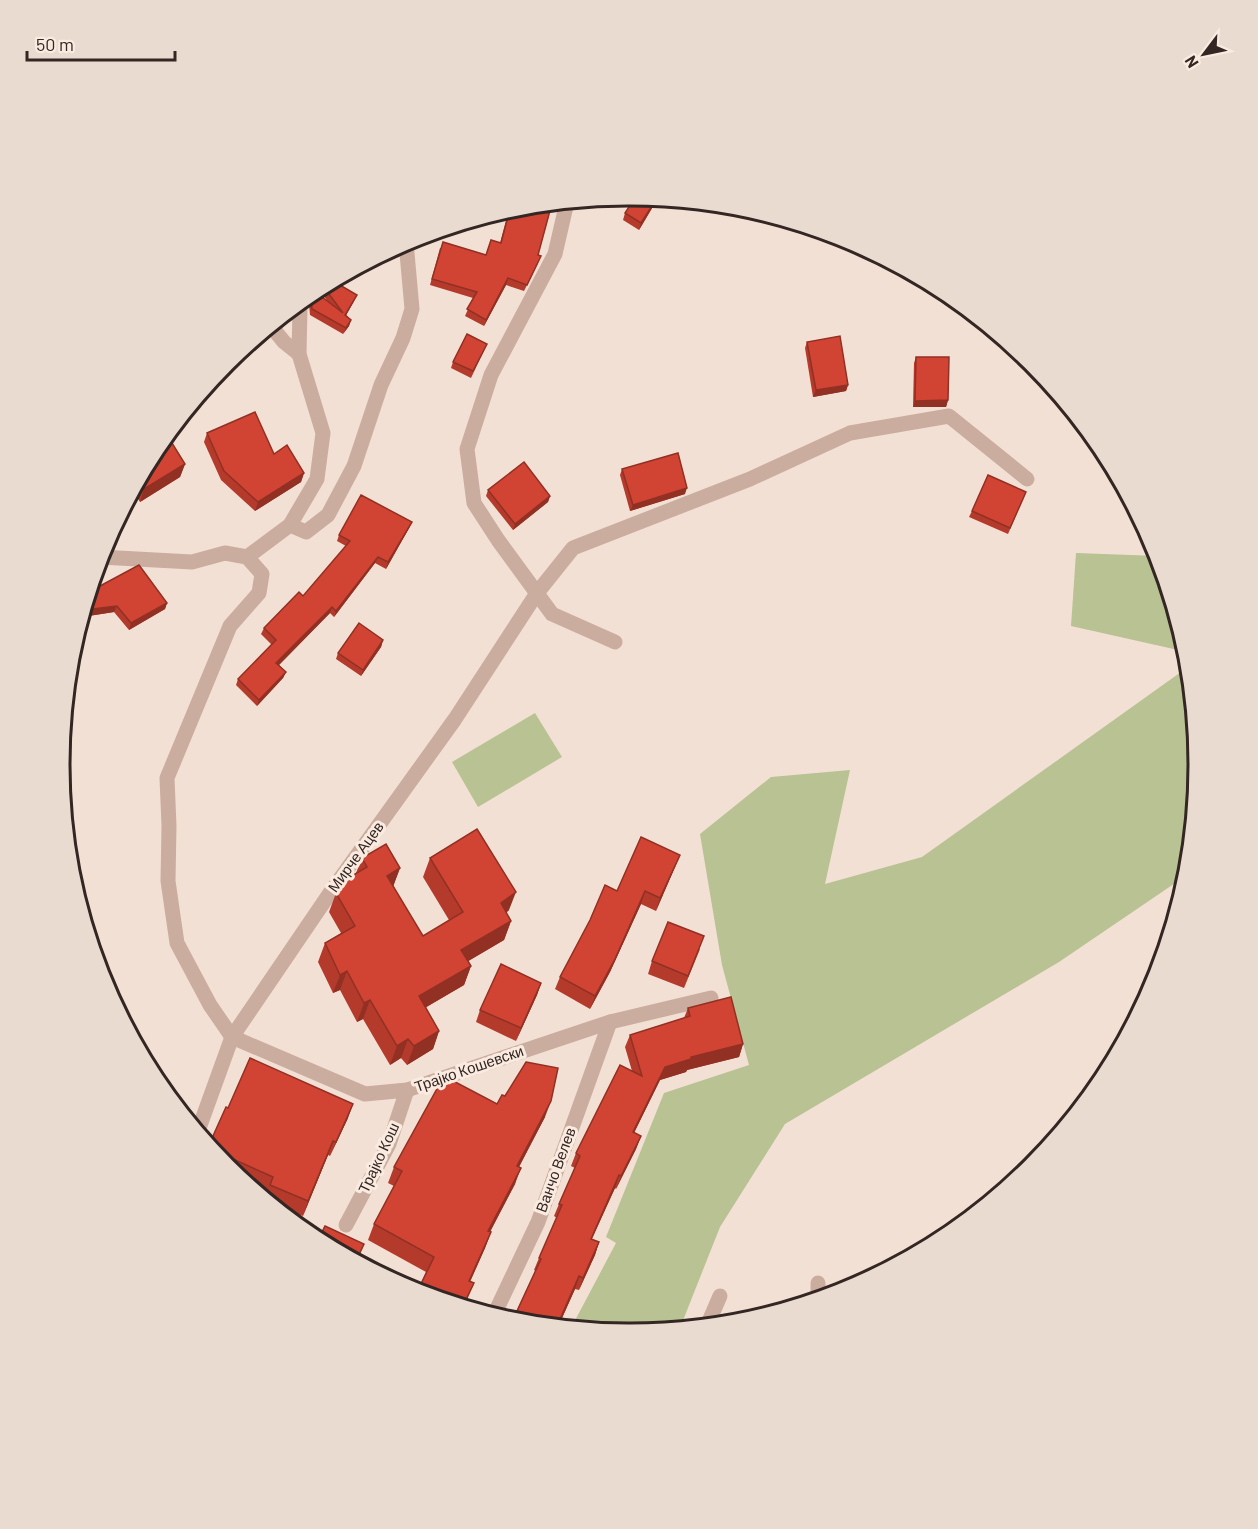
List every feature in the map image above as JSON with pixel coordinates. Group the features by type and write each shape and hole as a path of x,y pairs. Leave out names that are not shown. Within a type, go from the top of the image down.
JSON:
{"street":[{"path":"565,210 555,254 491,375 466,449 474,503 552,614 615,642"},
{"path":"290,525 306,532 328,515 354,466 381,385 403,338 412,309 407,253"},
{"path":"247,557 290,525 317,479 323,433 299,354 300,313"},
{"path":"276,332 299,354"},
{"name":"Мирче Ацев","path":"201,1123 232,1037 330,893 455,719 537,593 573,548 750,478 850,433 949,416 1027,479"},
{"path":"110,558 192,562 225,553 247,557 262,574 259,593 230,626 167,778 168,881 177,943 210,1005 232,1037"},
{"name":"Трајко Кошевски","path":"232,1037 365,1094 407,1090 610,1022 711,998"},
{"name":"Ванчо Велев","path":"498,1307 538,1222 610,1022"},
{"name":"Трајко Кош","path":"346,1225 388,1144 407,1090"},
{"path":"711,1316 720,1296"}],"green space":[{"path":"1076,553 1147,556 1158,585 1175,649 1071,626"},
{"path":"1180,673 1188,764 1183,837 1174,884 1059,962 785,1124 720,1227 683,1320 629,1323 575,1320 616,1243 606,1237 664,1093 749,1065 722,965 700,834 771,777 850,770 825,884 922,857"},
{"path":"535,713 562,757 478,807 452,762"}],"building":[{"path":"630,206 651,207 641,223 625,213"},
{"path":"550,212 538,255 541,256 527,285 508,278 486,320 467,309 477,292 432,279 443,242 486,255 491,240 501,243 507,220"},
{"path":"342,286 357,295 345,315 351,320 346,328 312,309 312,305 323,298 343,313 329,294"},
{"path":"467,334 487,344 473,371 453,362"},
{"path":"840,336 848,385 816,390 807,342"},
{"path":"916,357 949,357 948,400 915,401"},
{"path":"255,412 274,454 287,445 304,473 258,502 224,471 207,433"},
{"path":"172,444 185,464 144,489 145,485"},
{"path":"678,453 687,488 633,505 622,469"},
{"path":"524,462 550,496 515,524 488,490"},
{"path":"988,475 1026,492 1010,528 972,511"},
{"path":"361,495 412,522 388,562 378,557 336,611 332,607 276,663 286,672 259,700 238,679 276,640 264,628 299,592 303,596 350,541 339,535"},
{"path":"139,565 167,603 131,623 117,606 93,609 100,586"},
{"path":"359,623 383,640 363,670 338,653"},
{"path":"477,829 516,892 501,903 511,921 461,950 471,966 419,996 439,1031 414,1046 408,1039 397,1046 370,1000 364,1003 347,971 340,975 325,943 355,926 336,893 345,880 367,867 362,858 386,844 400,868 387,876 423,936 463,912 430,858"},
{"path":"641,837 680,855 660,898 645,891 615,959 595,996 560,977 590,920 605,885 617,891"},
{"path":"668,922 704,936 688,976 652,961"},
{"path":"501,964 541,983 521,1028 480,1010"},
{"path":"731,997 743,1044 691,1057 691,1059 665,1067 633,1132 641,1136 621,1176 619,1175 591,1239 599,1242 583,1278 579,1276 560,1318 517,1311 562,1205 559,1204 580,1156 576,1153 620,1065 642,1076 630,1035 690,1016 688,1008"},
{"path":"250,1058 353,1104 336,1142 333,1141 308,1201 270,1185 273,1177 235,1160 213,1137 226,1107 228,1108"},
{"path":"526,1062 558,1068 551,1101 517,1166 521,1168 488,1231 491,1232 469,1281 474,1283 467,1299 422,1283 434,1257 374,1224 402,1171 394,1167 444,1076 497,1104 502,1095 505,1096"},
{"path":"325,1226 364,1244 360,1253 322,1231"}]}
